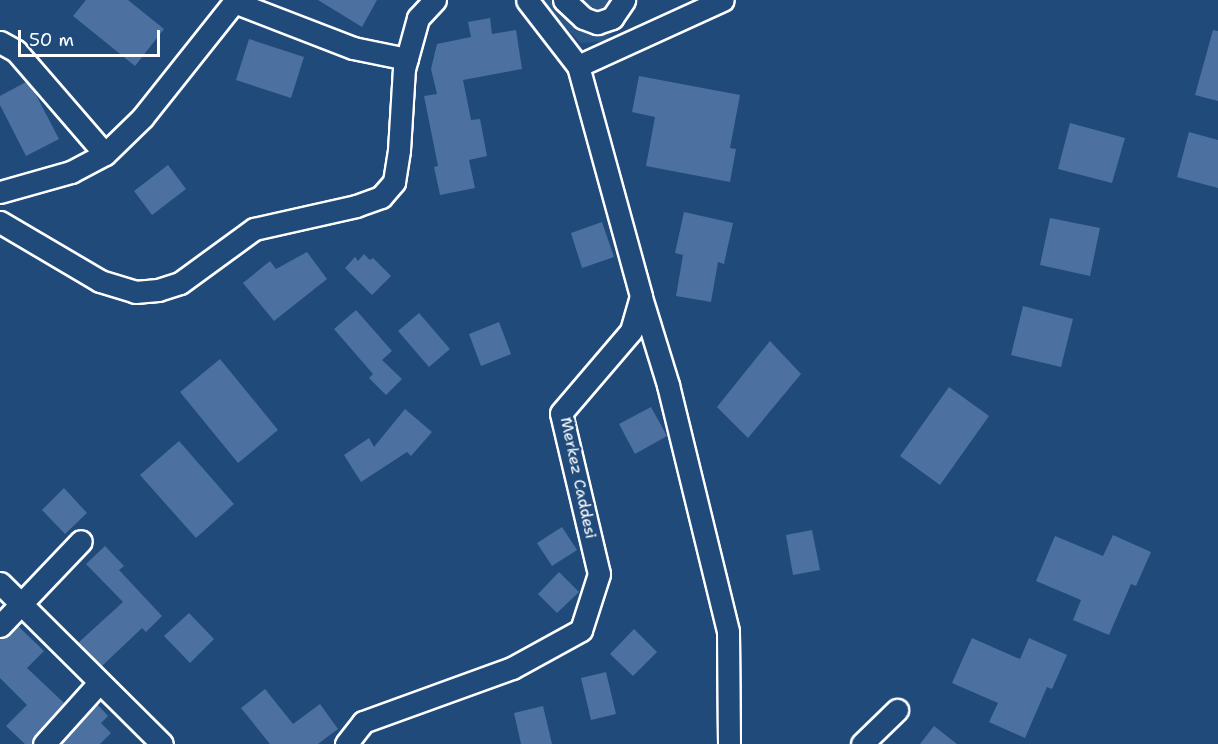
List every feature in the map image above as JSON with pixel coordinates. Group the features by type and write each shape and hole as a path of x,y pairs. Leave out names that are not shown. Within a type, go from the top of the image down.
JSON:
{"street":[{"path":"0,222 100,281 135,292 158,290 180,283 254,229 356,206 381,196 394,182 407,58 418,18 435,0"},
{"path":"527,0 578,66 641,297 668,385 728,631 729,744"},
{"path":"564,0 583,18 597,23 612,18 624,0"},
{"path":"578,66 723,0"},
{"path":"0,192 71,172 105,154 142,118 235,1 353,48 407,58"},
{"path":"0,42 16,51 105,154"},
{"name":"Merkez Caddesi","path":"346,744 363,722 512,668 581,630 599,574 561,413 631,331 641,297"},
{"path":"0,626 81,541"},
{"path":"0,583 162,744"},
{"path":"44,744 99,683"},
{"path":"862,744 897,710"}],"shaded area":[{"path":"538,0 633,0 606,41 581,43"}],"building":[{"path":"86,0 128,0 164,29 135,66 73,16"},
{"path":"318,0 377,0 362,27"},
{"path":"490,18 492,34 516,30 522,69 463,80 471,120 480,119 487,156 469,160 475,188 440,195 434,167 438,166 424,96 437,94 431,69 437,44 471,37 468,22"},
{"path":"1213,30 1218,31 1218,101 1195,95"},
{"path":"249,39 304,57 291,98 236,80"},
{"path":"639,76 740,95 730,148 736,149 730,182 646,166 655,117 632,112"},
{"path":"26,82 34,91 59,139 26,156 0,105 0,96"},
{"path":"1070,123 1125,138 1112,183 1058,169"},
{"path":"1189,132 1218,140 1218,188 1177,177"},
{"path":"168,165 186,189 152,215 134,191"},
{"path":"684,212 733,223 724,264 718,262 711,302 676,296 683,255 675,253"},
{"path":"1050,218 1100,228 1090,276 1040,265"},
{"path":"602,222 614,257 582,268 571,233"},
{"path":"307,252 327,279 274,321 243,283 270,261 276,269"},
{"path":"364,254 370,260 373,258 391,276 372,295 345,268 355,257 358,261"},
{"path":"1023,306 1073,319 1061,367 1011,355"},
{"path":"356,310 392,351 382,360 402,379 386,395 369,378 373,374 334,329"},
{"path":"419,313 450,349 429,367 398,331"},
{"path":"499,322 511,354 481,366 469,334"},
{"path":"770,341 801,374 748,438 717,407"},
{"path":"220,359 278,430 238,463 180,392"},
{"path":"949,387 989,416 940,485 900,456"},
{"path":"651,407 667,436 635,454 619,424"},
{"path":"405,409 432,432 411,456 407,452 361,482 344,455 369,438 374,447"},
{"path":"179,441 234,504 196,538 140,475"},
{"path":"64,488 87,513 65,534 42,510"},
{"path":"562,527 577,550 552,566 537,543"},
{"path":"812,530 820,570 793,575 786,535"},
{"path":"1113,535 1151,552 1136,586 1131,584 1109,635 1073,620 1081,600 1036,581 1055,536 1103,556"},
{"path":"105,546 124,566 119,570 162,616 146,632 142,628 102,666 78,643 123,602 86,564"},
{"path":"559,572 579,592 557,613 538,594"},
{"path":"189,613 214,639 190,663 164,636"},
{"path":"18,626 44,651 27,668 64,703 35,735 32,744 25,744 6,726 27,705 0,678 0,638 9,635"},
{"path":"634,629 657,652 633,676 610,654"},
{"path":"972,638 1020,659 1029,638 1067,655 1052,689 1047,687 1025,738 989,722 998,703 952,683"},
{"path":"606,672 616,714 591,720 581,678"},
{"path":"265,689 293,724 320,704 338,729 318,744 270,744 241,708"},
{"path":"97,704 108,716 101,723 111,733 100,744 61,744"},
{"path":"543,706 552,744 521,744 514,713"},
{"path":"934,726 957,744 920,744"}]}
